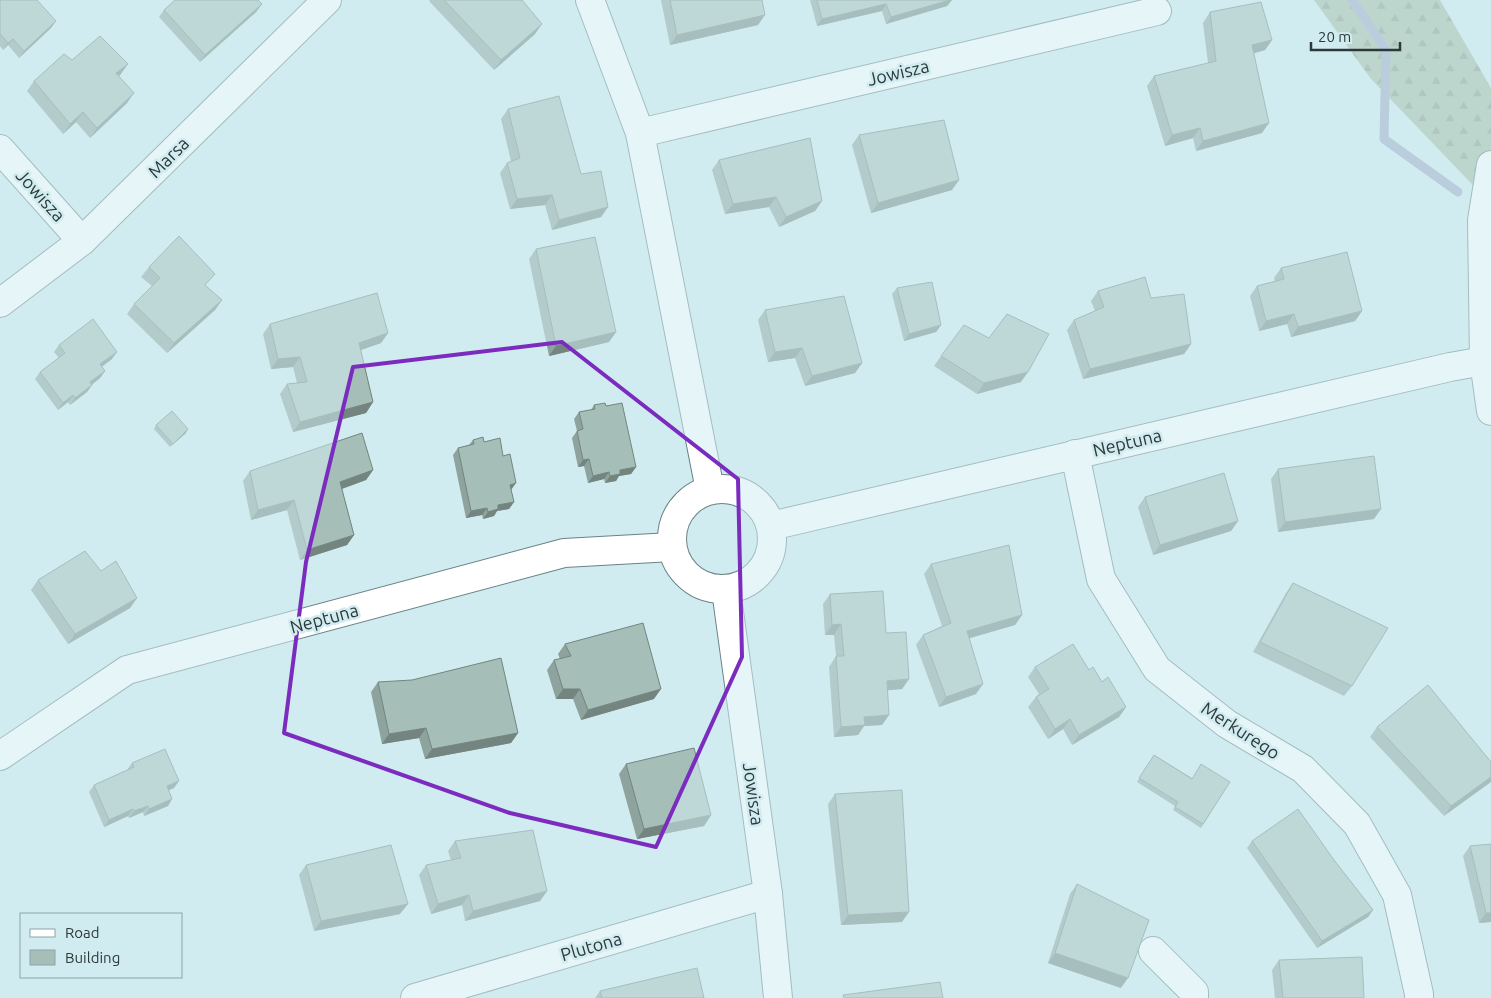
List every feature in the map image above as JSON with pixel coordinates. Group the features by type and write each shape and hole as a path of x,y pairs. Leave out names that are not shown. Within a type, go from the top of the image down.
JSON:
{"street":[{"name":"Marsa","path":"0,303 82,241 327,0"},
{"path":"590,0 640,133 710,490"},
{"name":"Jowisza","path":"640,133 1157,11"},
{"name":"Jowisza","path":"0,149 82,241"},
{"path":"1491,165 1482,220 1484,361 1491,411"},
{"name":"Neptuna","path":"770,526 1450,367 1484,361"},
{"name":"Merkurego","path":"1074,454 1101,579 1157,670 1227,724 1303,769 1357,824 1397,895 1419,998"},
{"path":"710,490 730,490 748,496 762,508 770,526 772,548 764,568 747,583 726,590 708,588 691,579 679,565 672,547 674,522 688,502 710,490"},
{"name":"Neptuna","path":"0,756 127,670 564,553 672,547"},
{"name":"Jowisza","path":"726,590 768,894 778,998"},
{"name":"Plutona","path":"415,998 768,894"},
{"path":"1153,951 1194,992 1194,998"}],"highlighted area":[{"path":"562,342 738,479 742,657 656,847 510,813 284,733 306,562 353,367"}],"green space":[{"path":"1314,0 1440,0 1491,88 1491,204 1371,79"}],"building":[{"path":"0,0 37,0 56,21 24,51 13,39 8,43 0,34"},
{"path":"175,0 258,0 262,4 205,55 164,10"},
{"path":"444,0 522,0 542,24 501,60"},
{"path":"670,0 762,0 765,15 677,35"},
{"path":"817,0 950,0 891,17 886,4 822,19"},
{"path":"1261,2 1272,40 1252,45 1269,123 1203,141 1200,128 1172,135 1154,76 1216,61 1210,12"},
{"path":"100,36 128,64 116,73 134,93 97,128 83,112 70,124 34,81 64,54 72,60"},
{"path":"559,96 581,174 601,171 608,207 559,220 552,195 517,199 507,163 520,158 508,109"},
{"path":"944,120 959,180 878,203 859,135"},
{"path":"810,138 822,201 786,217 776,197 733,204 719,160"},
{"path":"179,236 215,274 205,285 222,300 174,343 134,304 160,278 149,267"},
{"path":"595,237 616,332 556,346 536,249"},
{"path":"1347,252 1362,311 1298,327 1294,314 1266,321 1257,286 1284,279 1281,268"},
{"path":"1145,277 1151,298 1184,294 1191,344 1090,369 1074,320 1104,307 1098,291"},
{"path":"932,282 941,325 909,334 897,288"},
{"path":"377,293 388,333 359,343 373,402 300,422 287,384 307,382 300,357 278,359 270,324"},
{"path":"844,296 862,363 812,376 802,348 775,352 765,310"},
{"path":"1007,314 1049,334 1028,372 984,383 941,356 964,325 989,338"},
{"path":"93,319 117,352 100,364 105,371 90,382 92,385 75,398 73,395 63,403 40,372 65,353 59,345"},
{"path":"605,403 606,406 622,403 636,467 620,470 620,474 610,476 609,472 593,476 589,459 583,460 577,431 583,429 579,412 595,409 594,405"},
{"path":"172,411 188,429 173,444 156,425"},
{"path":"362,433 373,470 340,482 354,535 307,550 294,500 258,510 250,471"},
{"path":"483,437 484,442 500,438 503,456 510,454 516,483 510,485 514,502 498,505 498,509 488,512 487,508 471,511 458,448 474,444 473,440"},
{"path":"1374,456 1381,509 1285,522 1278,469"},
{"path":"1224,473 1238,521 1160,545 1145,497"},
{"path":"1009,545 1022,615 967,631 983,684 946,697 923,635 951,623 931,564"},
{"path":"85,551 101,571 116,561 137,598 75,634 38,580"},
{"path":"1293,583 1388,628 1352,686 1260,642"},
{"path":"883,591 886,633 906,632 909,679 887,681 889,715 864,717 865,725 841,727 836,656 844,656 841,624 832,625 830,594"},
{"path":"643,623 661,689 588,710 580,689 563,689 554,660 571,656 565,644"},
{"path":"1073,644 1089,670 1093,667 1102,682 1108,677 1126,707 1079,735 1070,719 1055,729 1036,697 1049,689 1035,667"},
{"path":"501,658 518,733 432,749 426,728 389,734 378,682 412,680"},
{"path":"1428,685 1491,762 1491,777 1451,806 1377,727"},
{"path":"694,748 711,815 644,829 626,764"},
{"path":"165,749 179,781 167,786 172,799 149,809 148,806 134,811 133,809 109,820 94,785 134,767 132,763"},
{"path":"1154,755 1192,779 1201,764 1230,782 1203,824 1175,807 1178,802 1139,778"},
{"path":"902,790 909,912 848,915 835,794"},
{"path":"1298,809 1334,860 1373,910 1322,941 1252,841"},
{"path":"533,830 547,891 473,911 469,895 438,904 426,865 461,858 455,841"},
{"path":"1491,844 1491,913 1486,913 1470,846"},
{"path":"391,845 408,904 321,921 306,865"},
{"path":"1077,884 1149,920 1128,978 1055,953"},
{"path":"1362,957 1364,998 1283,998 1279,960"},
{"path":"697,968 704,998 602,998 600,991"},
{"path":"940,982 943,998 844,998 843,995"}],"waterway":[{"path":"1352,0 1386,50 1384,139 1458,192"}]}
